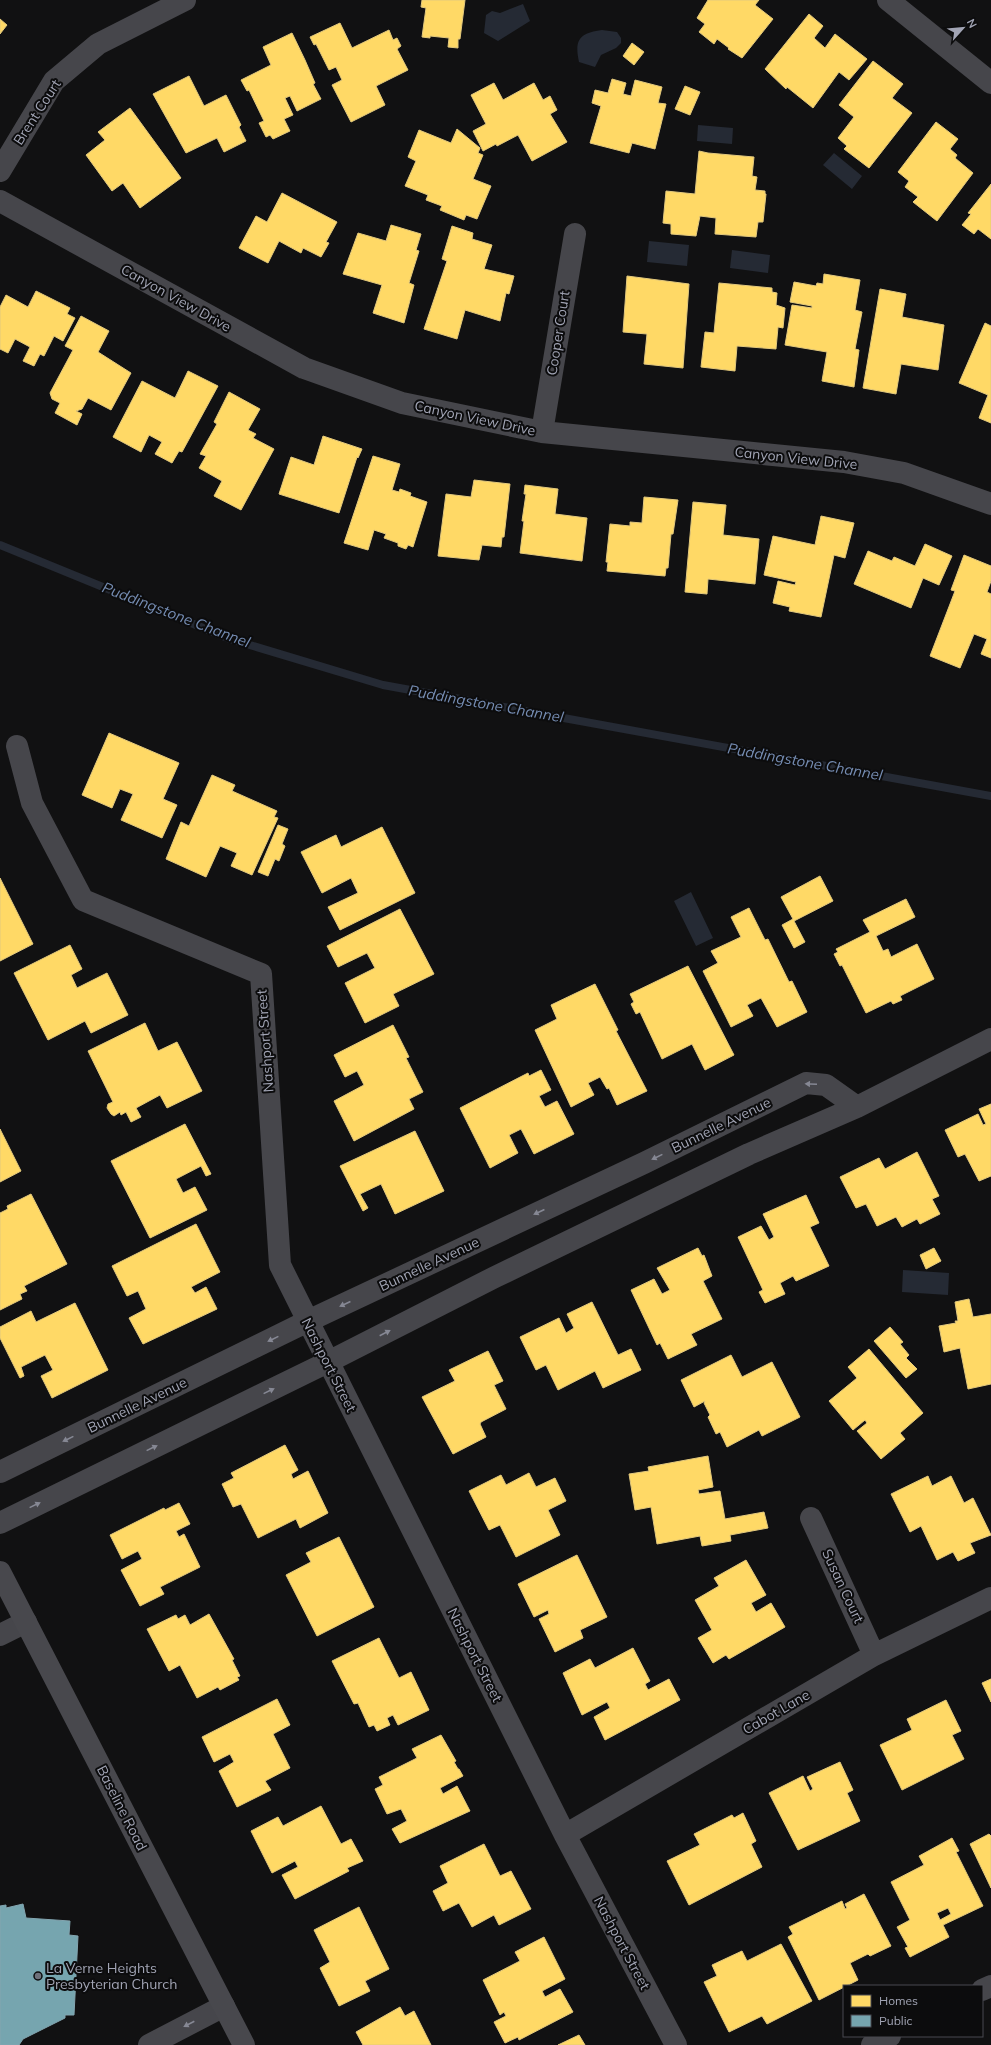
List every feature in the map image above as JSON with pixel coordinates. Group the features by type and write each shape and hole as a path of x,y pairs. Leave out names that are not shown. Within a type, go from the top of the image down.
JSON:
{"main road":[{"name":"Baseline Road","path":"0,1572 244,2045"}],"street":[{"name":"Brent Court","path":"0,171 54,81 98,44 185,0"},
{"path":"888,0 991,83"},
{"name":"Canyon View Drive","path":"0,201 304,368 402,403 542,432 844,462 904,472 991,504"},
{"name":"Cooper Court","path":"542,432 574,234"},
{"name":"Nashport Street","path":"17,746 32,803 83,900 261,974 280,1265 565,1835 676,2045"},
{"path":"0,1522 328,1362 495,1277 749,1154 857,1107 991,1039"},
{"name":"Bunnelle Avenue","path":"0,1472 308,1321 644,1163 806,1083 826,1085 857,1107"},
{"name":"Susan Court","path":"812,1518 874,1655"},
{"name":"Cabot Lane","path":"565,1835 874,1655 991,1598"},
{"path":"0,1635 26,1622"},
{"path":"149,2045 224,2006"},
{"path":"872,2045 888,2037"}],"shaded area":[{"path":"523,4 530,21 498,41 484,33 486,15 492,11 500,13"},
{"path":"602,30 617,32 621,38 621,43 616,48 601,55 595,67 579,62 577,48 580,38 588,33"},
{"path":"698,125 733,128 732,144 697,141"},
{"path":"834,153 862,176 852,189 823,165"},
{"path":"649,241 689,245 687,266 647,262"},
{"path":"732,250 770,255 768,273 730,268"},
{"path":"691,892 713,938 696,946 674,901"},
{"path":"903,1270 949,1273 948,1295 902,1292"}],"building: Homes":[{"path":"422,0 465,0 460,39 458,39 458,48 448,47 449,38 430,36 430,38 422,37 426,8 421,7"},
{"path":"708,0 759,0 755,5 773,19 742,58 728,49 729,48 717,39 714,44 699,32 705,24 697,18"},
{"path":"809,14 823,26 814,38 825,48 835,34 867,59 849,80 839,72 813,108 787,87 786,89 765,69"},
{"path":"0,19 7,25 0,34"},
{"path":"340,23 352,48 389,30 393,40 397,38 401,46 397,49 408,70 376,86 385,105 351,122 332,85 342,80 336,67 329,70 316,44 314,45 310,37"},
{"path":"292,33 315,83 313,84 321,99 297,111 290,96 285,98 293,115 284,119 290,131 273,139 270,135 266,137 259,123 264,121 249,90 247,91 241,80 271,65 263,47"},
{"path":"632,43 644,52 634,65 623,56"},
{"path":"873,61 903,84 892,98 912,113 869,168 844,149 847,146 838,138 854,117 839,105"},
{"path":"189,76 204,106 226,95 241,125 239,127 246,141 224,152 217,138 186,153 153,94"},
{"path":"612,79 626,83 623,94 631,96 635,80 662,87 658,103 666,104 655,149 632,143 629,153 590,143 601,106 592,103 595,90 608,93"},
{"path":"494,83 503,100 534,83 543,100 550,96 557,110 550,114 567,142 532,161 518,135 497,146 496,144 483,151 473,131 486,124 471,95"},
{"path":"685,86 700,92 690,115 675,109"},
{"path":"130,108 181,178 140,208 123,183 112,191 86,155 105,140 98,132"},
{"path":"936,122 958,139 950,149 957,155 955,158 973,173 937,221 913,202 918,197 905,187 909,181 898,172"},
{"path":"457,129 480,148 478,153 483,155 473,179 491,186 477,219 466,215 464,220 440,210 442,206 426,200 428,195 405,186 416,161 408,157 419,130 451,143"},
{"path":"699,151 754,157 752,176 757,177 755,190 765,191 766,194 763,222 758,222 756,237 715,234 716,218 700,216 696,236 671,234 671,224 663,223 666,191 695,194"},
{"path":"991,184 991,239 978,229 974,234 962,225 971,214 968,213"},
{"path":"282,193 337,222 326,242 329,243 321,257 303,248 301,253 279,241 268,263 239,248 256,216 267,222"},
{"path":"391,225 421,234 416,250 419,251 409,283 414,285 404,323 373,313 382,285 343,274 358,233 386,241"},
{"path":"452,226 473,233 472,239 492,245 484,269 514,276 509,294 506,293 500,321 465,310 457,339 424,329 447,261 442,259"},
{"path":"824,274 860,280 855,310 862,312 855,349 859,350 854,387 822,381 827,352 785,345 792,305 812,308 812,306 790,302 794,282 816,286 817,283 823,284"},
{"path":"627,276 689,284 683,368 644,364 647,334 623,332"},
{"path":"719,283 772,288 772,292 777,293 776,305 785,308 783,328 778,327 776,349 737,346 735,371 701,367 705,332 714,333"},
{"path":"880,289 906,294 902,317 944,325 938,370 901,364 896,394 863,388"},
{"path":"36,291 70,308 67,314 75,318 63,341 54,336 44,356 40,354 34,366 23,361 30,347 15,339 8,353 0,349 0,307 6,295 28,307"},
{"path":"81,316 109,331 98,352 131,373 111,410 88,398 82,409 76,411 82,414 77,425 55,413 60,403 52,399 50,393 73,350 65,346"},
{"path":"985,323 991,326 991,423 979,418 988,395 959,383"},
{"path":"188,371 218,386 182,452 179,451 172,463 155,454 162,442 149,435 141,452 113,437 142,381 175,398"},
{"path":"229,392 260,409 248,430 256,434 253,438 274,449 241,510 214,496 222,481 199,468 206,456 200,454 217,424 214,422"},
{"path":"323,436 362,449 358,458 357,457 339,513 279,494 291,457 314,465"},
{"path":"373,456 400,464 392,490 399,492 400,489 411,493 410,496 427,502 413,547 408,545 406,549 398,546 398,543 384,538 386,534 374,530 368,550 344,543"},
{"path":"474,480 510,484 504,537 502,537 501,547 482,545 479,560 438,556 446,494 471,497"},
{"path":"525,485 558,489 555,514 587,518 582,561 520,553 524,521 522,521 526,494 524,494"},
{"path":"644,497 678,500 673,534 671,534 668,568 666,568 665,576 607,571 608,562 606,562 610,524 630,526 630,522 642,523"},
{"path":"693,502 726,505 723,535 759,539 755,584 708,579 707,594 685,592"},
{"path":"821,516 854,523 845,558 834,555 821,617 789,611 790,607 773,603 778,581 795,585 796,582 764,575 773,536 815,545"},
{"path":"925,544 952,556 939,585 923,578 911,608 854,584 868,551 892,561 894,557 915,566"},
{"path":"964,555 991,566 991,581 987,592 991,594 991,658 981,654 987,639 974,634 960,668 930,656 955,591 951,590"},
{"path":"109,733 179,763 163,799 177,805 162,838 121,820 133,794 120,789 112,808 82,795"},
{"path":"212,775 235,785 232,791 277,811 274,817 278,818 252,875 231,866 237,853 220,846 206,877 166,859 181,822 189,826"},
{"path":"278,825 288,829 282,844 285,846 279,861 275,859 268,876 258,872"},
{"path":"382,827 415,893 340,930 328,907 358,893 351,878 322,893 301,852 336,835 341,847"},
{"path":"820,876 833,901 794,921 805,942 794,948 782,925 793,919 781,897"},
{"path":"0,878 33,944 0,961"},
{"path":"906,899 915,917 876,936 883,951 888,949 891,957 917,944 934,979 900,996 902,1000 893,1004 891,1001 866,1013 842,965 840,966 834,954 838,952 836,949 870,932 863,920"},
{"path":"749,908 765,940 768,939 789,982 792,981 807,1012 777,1027 761,998 747,1005 753,1016 731,1027 703,971 718,963 711,951 741,937 731,917"},
{"path":"400,909 434,974 393,994 399,1006 365,1023 345,983 375,968 367,953 338,967 327,946"},
{"path":"70,945 82,969 71,975 77,988 107,973 128,1015 91,1033 85,1021 48,1040 14,973"},
{"path":"688,966 734,1055 705,1070 692,1044 662,1059 640,1012 636,1014 631,1004 634,1002 630,994"},
{"path":"595,984 618,1030 616,1031 647,1091 617,1105 609,1088 607,1089 600,1077 588,1083 594,1095 571,1107 535,1030 557,1019 551,1005"},
{"path":"145,1023 158,1051 177,1042 202,1091 167,1108 160,1095 136,1108 141,1117 131,1122 126,1112 121,1115 120,1112 114,1116 107,1108 108,1104 113,1102 88,1051"},
{"path":"393,1025 409,1057 406,1058 423,1092 409,1099 414,1109 354,1141 334,1101 364,1085 357,1071 345,1077 334,1055"},
{"path":"541,1070 551,1090 539,1096 545,1107 557,1101 574,1134 534,1154 521,1129 509,1135 518,1153 490,1168 460,1108 528,1073 529,1076"},
{"path":"991,1104 991,1176 979,1181 965,1154 958,1157 945,1130 978,1114 983,1125 986,1124 979,1109"},
{"path":"185,1124 211,1174 206,1176 201,1166 176,1179 183,1193 195,1187 207,1210 150,1238 111,1161"},
{"path":"0,1129 21,1171 0,1182"},
{"path":"415,1131 444,1191 395,1214 381,1184 360,1194 368,1208 363,1211 340,1166"},
{"path":"917,1152 939,1196 932,1199 940,1214 920,1224 917,1219 902,1227 896,1217 877,1226 866,1204 856,1208 840,1177 879,1158 885,1169"},
{"path":"31,1194 67,1264 24,1286 27,1291 20,1294 22,1299 0,1310 0,1213 8,1209 7,1206"},
{"path":"806,1195 819,1223 810,1227 829,1266 796,1281 793,1276 780,1283 785,1294 765,1303 759,1292 763,1290 738,1237 761,1226 769,1240 774,1237 763,1214"},
{"path":"196,1224 220,1272 191,1287 195,1293 206,1287 217,1309 143,1344 129,1318 146,1309 138,1291 127,1296 112,1266"},
{"path":"698,1248 702,1256 704,1255 712,1276 703,1281 722,1319 691,1334 697,1345 668,1359 660,1343 657,1345 631,1290 654,1279 662,1294 670,1290 657,1268"},
{"path":"934,1248 941,1261 926,1269 920,1255"},
{"path":"969,1299 973,1317 991,1314 991,1384 968,1389 960,1348 944,1352 939,1326 956,1323 955,1321 958,1321 955,1302"},
{"path":"592,1302 618,1355 631,1349 641,1370 603,1388 595,1371 558,1390 546,1365 536,1370 520,1337 559,1318 566,1333 574,1328 567,1314"},
{"path":"75,1303 108,1370 52,1398 41,1376 53,1370 45,1355 21,1367 24,1376 20,1378 0,1338 0,1327 31,1311 36,1322"},
{"path":"890,1327 903,1342 900,1344 909,1355 906,1358 917,1369 906,1378 874,1341"},
{"path":"869,1349 923,1413 900,1433 905,1439 881,1459 857,1431 867,1423 865,1420 853,1430 829,1401 857,1378 848,1367"},
{"path":"488,1351 503,1381 494,1385 506,1409 481,1422 480,1424 486,1437 453,1454 422,1397 455,1381 449,1370"},
{"path":"731,1355 742,1377 772,1362 800,1417 762,1436 759,1430 727,1447 720,1432 716,1434 708,1417 710,1415 704,1403 705,1401 694,1407 681,1380"},
{"path":"285,1445 298,1470 291,1474 293,1479 308,1471 328,1513 300,1528 296,1519 258,1538 241,1504 233,1507 222,1484 234,1478 231,1473"},
{"path":"708,1456 713,1487 698,1490 699,1494 720,1491 725,1519 764,1512 768,1528 730,1535 731,1541 702,1546 700,1536 657,1544 651,1507 635,1510 629,1474 649,1471 648,1467"},
{"path":"529,1473 536,1487 555,1478 566,1501 548,1510 560,1535 516,1557 500,1525 489,1530 469,1491 501,1475 506,1485"},
{"path":"928,1476 932,1486 951,1476 964,1503 973,1498 991,1535 970,1543 975,1553 958,1561 953,1552 937,1560 921,1526 910,1532 891,1494"},
{"path":"179,1503 190,1524 176,1531 179,1537 184,1534 200,1567 160,1587 164,1594 140,1606 121,1570 142,1559 138,1551 122,1559 110,1535 164,1508 165,1510"},
{"path":"339,1537 374,1607 317,1636 286,1575 311,1562 306,1553"},
{"path":"577,1555 607,1617 580,1630 583,1638 555,1652 539,1619 549,1614 548,1610 534,1617 518,1584"},
{"path":"746,1560 766,1595 751,1603 756,1612 771,1603 785,1627 729,1659 726,1655 713,1663 698,1638 712,1630 695,1600 719,1586 714,1578"},
{"path":"209,1614 234,1659 232,1660 240,1676 237,1677 239,1680 220,1690 218,1687 197,1698 180,1665 169,1671 147,1629 176,1615 178,1619 185,1615 190,1625"},
{"path":"379,1638 399,1678 411,1672 429,1710 398,1725 393,1715 387,1718 390,1725 377,1731 374,1725 369,1727 358,1703 354,1704 332,1661"},
{"path":"633,1648 650,1681 645,1684 648,1690 669,1679 680,1700 605,1740 594,1717 610,1708 607,1702 582,1715 563,1673 590,1659 595,1668"},
{"path":"991,1679 991,1702 982,1683"},
{"path":"277,1699 290,1725 273,1734 290,1768 265,1781 271,1790 237,1807 219,1771 234,1762 230,1754 214,1762 202,1737"},
{"path":"946,1700 961,1731 952,1735 964,1759 902,1790 880,1745 912,1730 907,1719"},
{"path":"441,1735 456,1761 454,1762 463,1776 440,1788 443,1794 457,1786 470,1811 400,1843 392,1829 407,1821 401,1809 387,1814 375,1789 383,1785 379,1777 417,1758 412,1749"},
{"path":"840,1762 853,1790 847,1793 860,1821 798,1850 769,1793 803,1776 810,1791 813,1789 807,1777"},
{"path":"321,1806 341,1844 351,1839 363,1861 347,1868 349,1871 295,1899 282,1875 298,1867 295,1861 272,1873 251,1831 278,1817 283,1826"},
{"path":"743,1813 756,1841 751,1844 762,1867 689,1905 667,1861 700,1845 694,1834 732,1815 734,1818"},
{"path":"989,1834 991,1836 991,1888 970,1844"},
{"path":"952,1838 959,1851 956,1852 983,1906 943,1925 949,1937 910,1957 905,1948 908,1947 897,1927 910,1920 891,1882 924,1865 919,1856","holes":["948,1908 951,1914 940,1920 937,1913"]},
{"path":"484,1844 500,1876 511,1871 531,1909 499,1925 494,1915 472,1927 459,1903 443,1911 433,1891 448,1883 440,1866"},
{"path":"864,1894 891,1946 870,1956 868,1954 850,1963 858,1980 848,1985 843,1985 843,1988 819,2000 788,1937 793,1934 789,1927 842,1901 845,1909 847,1908 845,1904"},
{"path":"359,1907 389,1969 365,1981 370,1991 339,2006 320,1968 330,1962 314,1930"},
{"path":"544,1937 565,1979 542,1991 545,1997 560,1989 573,2012 519,2040 518,2037 505,2043 494,2022 506,2016 504,2012 500,2015 483,1980 520,1961 515,1952"},
{"path":"781,1944 812,2001 767,2024 762,2016 729,2032 704,1982 717,1976 712,1965 742,1951 747,1961"},
{"path":"400,2007 405,2016 414,2011 431,2045 363,2045 356,2032"},
{"path":"579,2035 585,2045 558,2045"}],"building: Public":[{"name":"La Verne Heights Presbyterian Church","path":"23,1904 26,1918 70,1921 69,1935 78,1936 74,2015 65,2015 65,2018 23,2039 19,2045 0,2045 0,1906 6,1905 6,1908"}],"waterway":[{"name":"Puddingstone Channel","path":"0,545 230,639 383,685 991,796"}],"place":[{"name":"La Verne Heights Presbyterian Church","path":"38,1976"}]}
